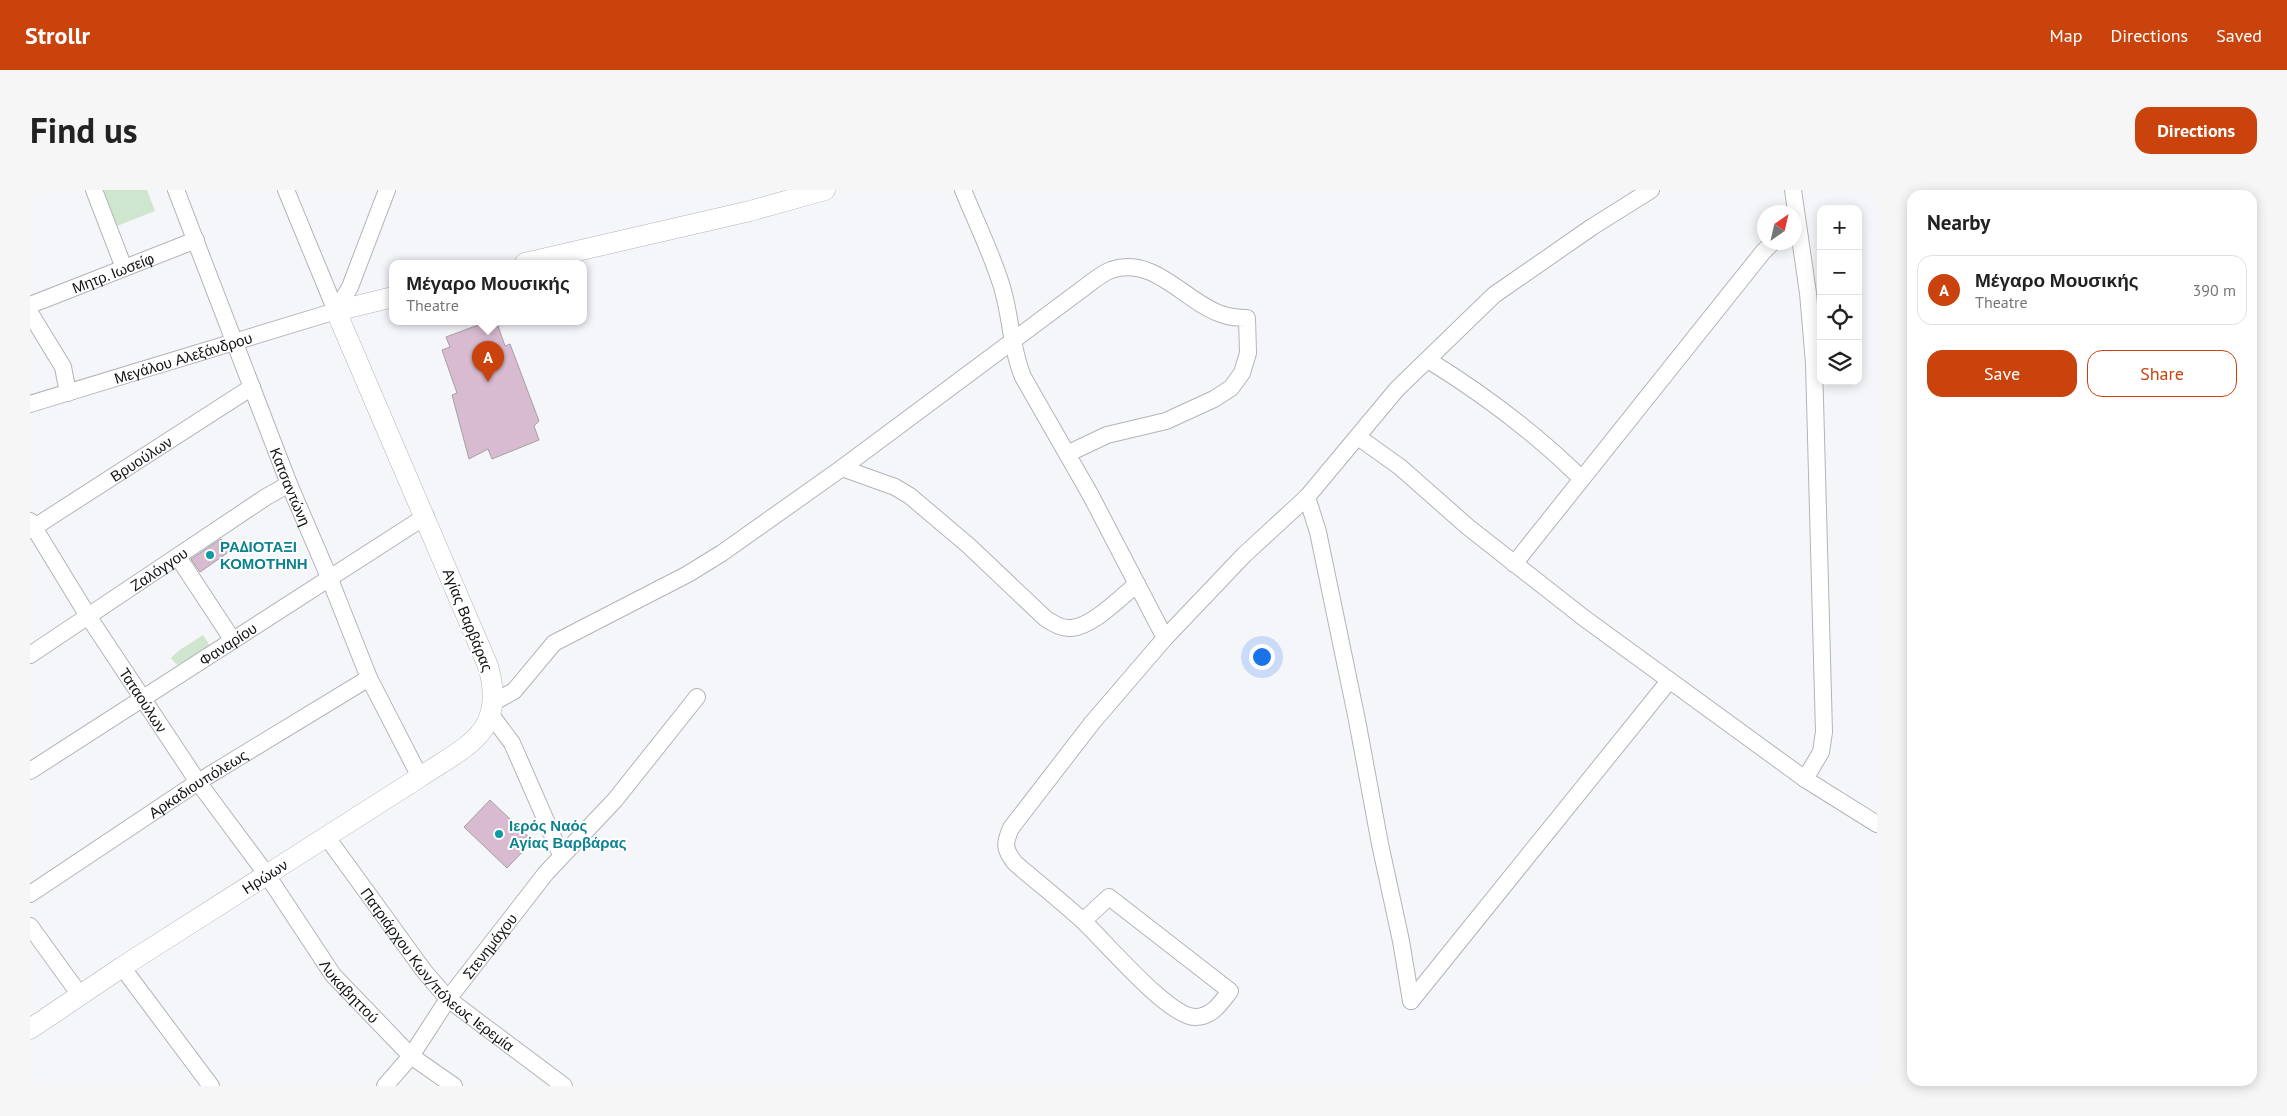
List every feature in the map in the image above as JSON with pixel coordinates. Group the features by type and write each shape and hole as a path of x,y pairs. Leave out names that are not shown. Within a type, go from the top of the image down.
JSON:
{"main road":[{"path":"538,260 750,211 825,190"},
{"path":"336,311 389,298"},
{"name":"Αγίας Βαρβάρας","path":"336,311 426,516 488,666 494,684 493,709"},
{"name":"Ηρώων","path":"30,1029 122,967 469,744 486,726 493,709"}],"street":[{"path":"94,190 124,268"},
{"name":"Κατσαντώνη","path":"176,190 289,484 329,577 369,678 420,777"},
{"name":"Αγίας Βαρβάρας","path":"286,190 336,311"},
{"path":"336,311 350,287 387,190"},
{"path":"963,190 1002,286 1009,313 1016,361 1023,377 1068,453 1164,638"},
{"path":"1083,921 1109,897 1230,991 1218,1007 1208,1015 1193,1017 1182,1013 1136,976 1083,921 1015,863 1007,852 1005,840 1012,828 1092,723 1164,638 1244,555 1307,497 1397,389 1494,295 1592,227 1651,190"},
{"path":"1793,190 1794,205"},
{"name":"Μητρ. Ιωσείφ","path":"30,305 196,240"},
{"path":"1514,564 1765,250"},
{"path":"1800,250 1808,293 1814,364 1824,732 1821,752 1805,779"},
{"path":"697,697 615,800 561,855 512,743 493,709 514,691 554,643 688,574 715,557 842,468 1110,270 1131,268 1155,274 1220,314 1233,318 1247,318 1248,353 1242,374 1231,388 1214,399 1166,421 1107,435 1068,453"},
{"name":"Μεγάλου Αλεξάνδρου","path":"30,404 336,311"},
{"path":"30,313 63,366 68,393"},
{"path":"1428,360 1480,392 1521,423 1582,479"},
{"name":"Βρυούλων","path":"31,526 252,387"},
{"path":"1358,438 1400,467 1468,528 1514,564 1669,681 1805,779 1877,824"},
{"path":"842,468 876,479 910,496 969,546 1045,618 1056,625 1070,629 1083,625 1137,584"},
{"name":"Ζαλόγγου","path":"30,655 266,497 289,484"},
{"path":"1307,497 1318,532 1357,720 1380,844 1401,941 1411,1002 1669,681"},
{"name":"Φαναρίου","path":"30,771 426,516"},
{"name":"Ταταούλων","path":"31,526 198,782 267,875"},
{"path":"178,556 232,640"},
{"name":"Αρκαδιουπόλεως","path":"30,894 198,782 369,678"},
{"name":"Πατριάρχου Κων/πόλεως Ιερεμία","path":"326,836 424,971 448,999 564,1086"},
{"name":"Στενημάχου","path":"386,1086 411,1056 448,999 561,855"},
{"name":"Λυκαβηττού","path":"267,875 332,975 411,1056 454,1086"},
{"path":"30,926 80,995"},
{"path":"122,967 211,1086"}],"green space":[{"path":"103,190 147,190 155,211 117,226"},
{"path":"203,635 211,647 177,665 171,658 178,651"}],"building":[{"path":"478,325 490,325 491,329 498,326 505,346 510,344 539,421 534,426 539,440 492,459 488,449 469,459 452,395 457,393 442,350 450,347 446,337"},
{"name":"ΡΑΔΙΟΤΑΞΙ ΚΟΜΟΤΗΝΗ","path":"221,539 230,551 200,572 191,559"},
{"name":"Ιερός Ναός Αγίας Βαρβάρας","path":"490,800 533,841 507,868 464,827"}],"place":[{"name":"Μέγαρο Μουσικής","path":"488,382"},
{"name":"ΡΑΔΙΟΤΑΞΙ ΚΟΜΟΤΗΝΗ","path":"210,555"},
{"name":"Ιερός Ναός Αγίας Βαρβάρας","path":"499,834"}]}
